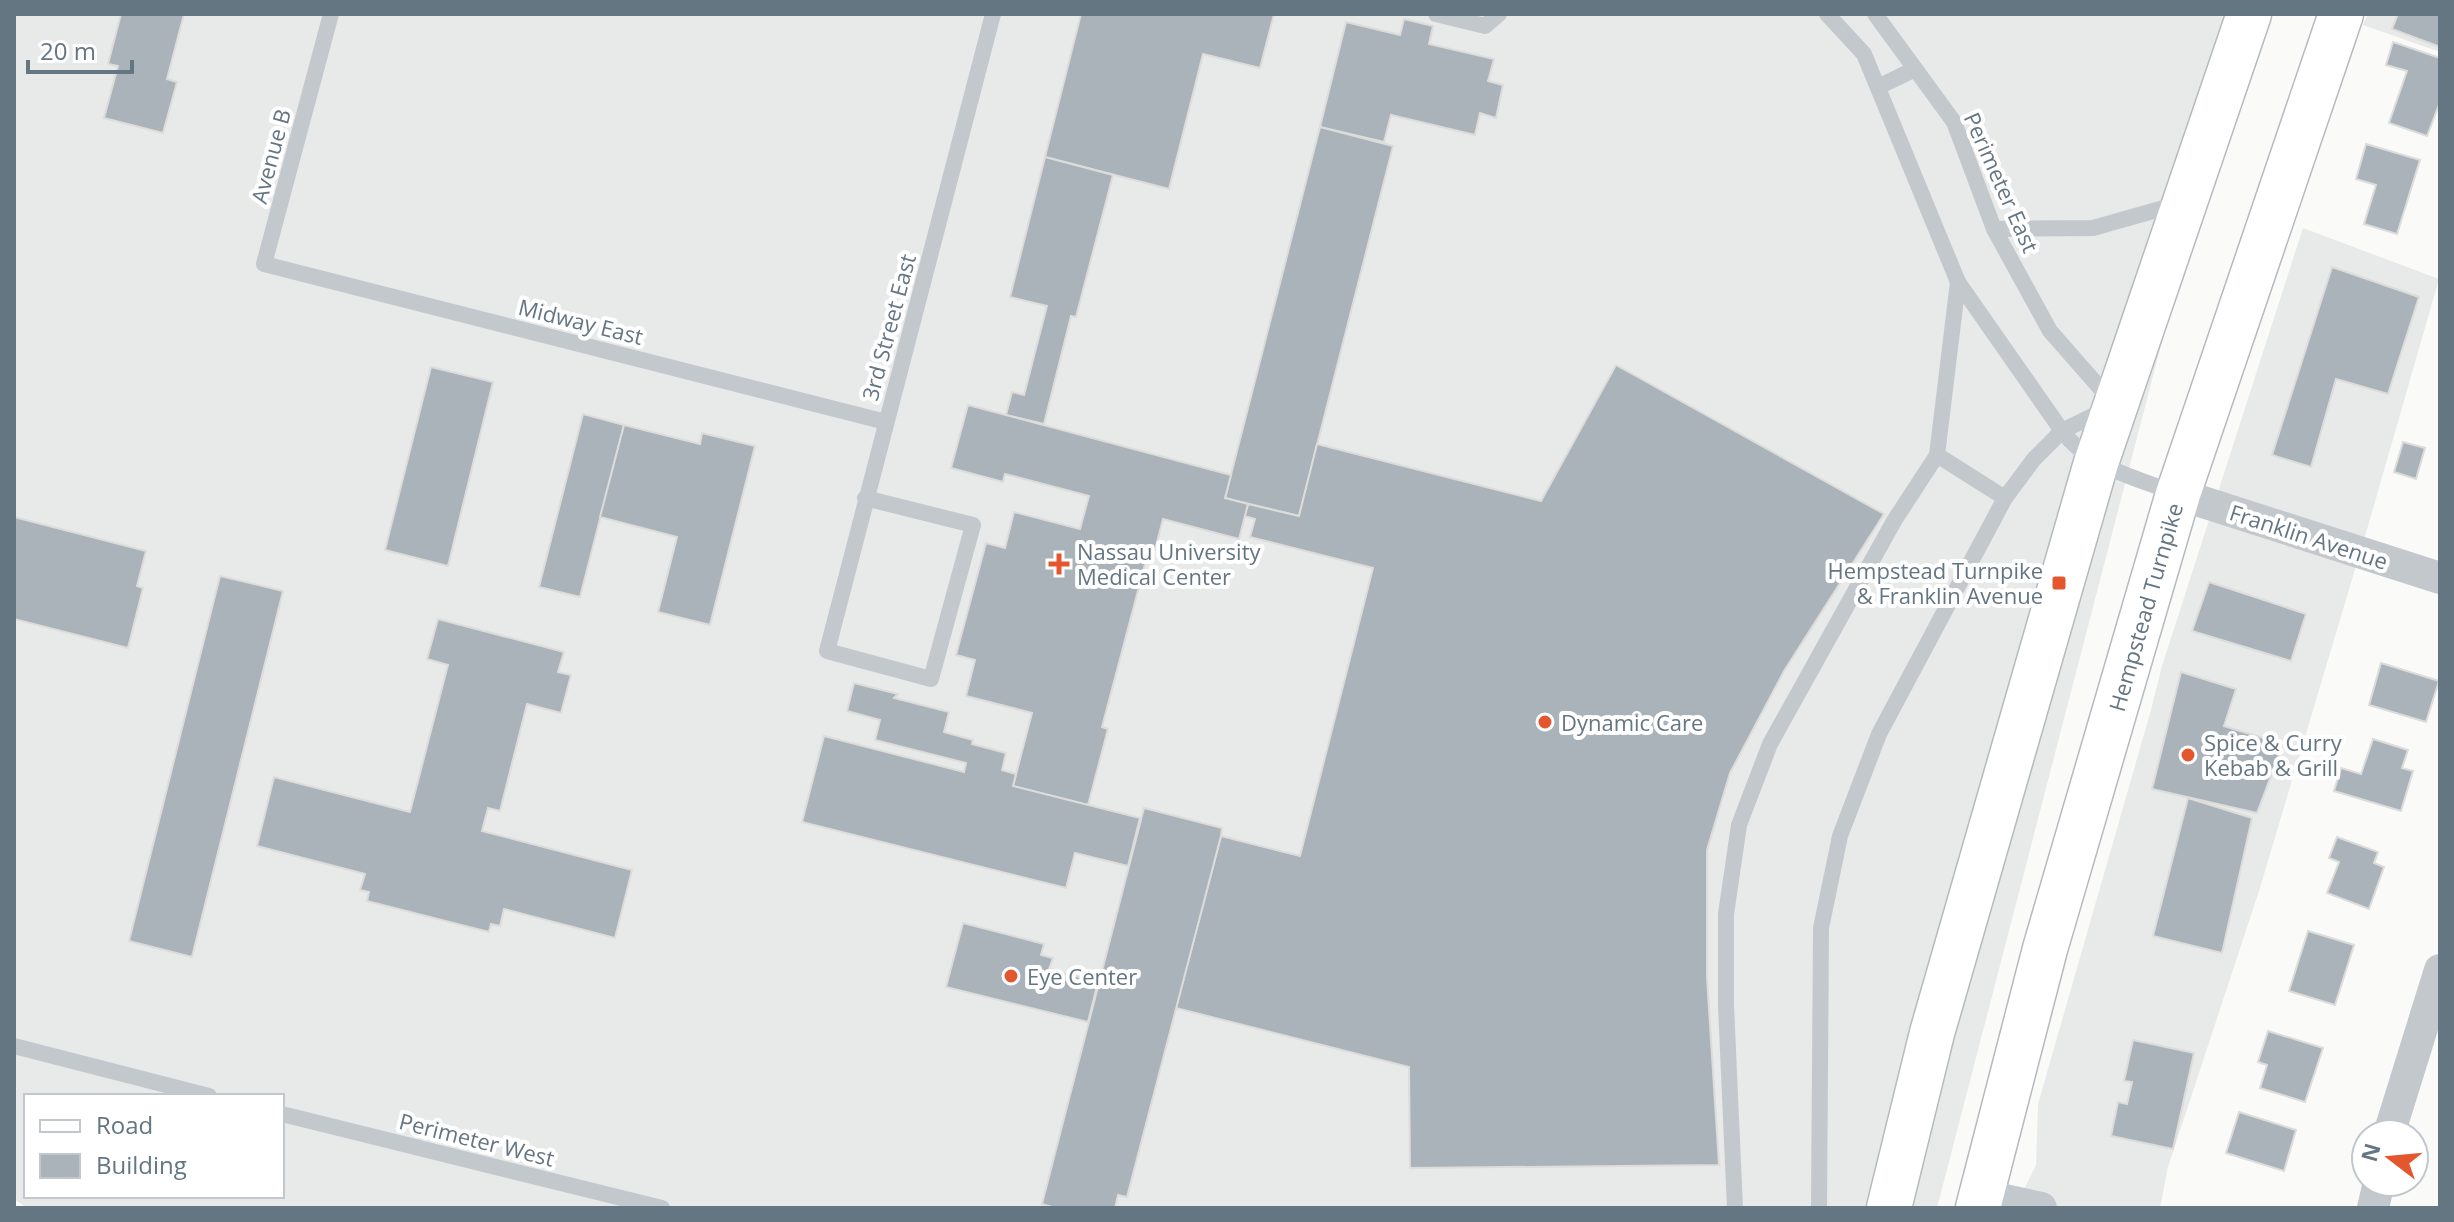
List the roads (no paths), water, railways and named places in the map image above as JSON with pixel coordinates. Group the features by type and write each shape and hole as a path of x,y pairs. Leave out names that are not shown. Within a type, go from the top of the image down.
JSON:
{"main road":[{"path":"1889,1208 1932,1033 2096,463 2249,14"},
{"name":"Hempstead Turnpike","path":"1979,1202 2050,934 2178,494 2341,14"}],"street":[{"name":"Franklin Avenue","path":"2178,494 2440,578"},
{"path":"2394,1118 2440,970"},
{"path":"1979,1202 2041,1208"}],"lane":[{"name":"Avenue B","path":"264,264 331,14"},
{"name":"3rd Street East","path":"865,498 973,525 931,679 827,651 865,498 993,14"},
{"path":"1436,14 1485,26 1499,14"},
{"path":"1827,14 1864,54 1958,282 2062,431 2075,448 2096,463 2178,494"},
{"name":"Perimeter East","path":"1875,14 1954,122 1994,229 2050,331 2115,405"},
{"path":"1878,87 1915,69"},
{"path":"1994,229 2093,228 2184,202"},
{"name":"Midway East","path":"264,264 886,422"},
{"path":"1735,1208 1726,1006 1726,914 1739,825 1770,744 1894,521 1937,455 1958,282"},
{"path":"1819,1208 1821,928 1840,836 1879,734 2005,498 2034,459 2062,431 2115,405"},
{"path":"1937,455 2005,498"},
{"path":"14,1046 201,1094"},
{"name":"Perimeter West","path":"284,1114 662,1208"}],"place":[{"name":"Nassau University Medical Center","path":"1059,564"},
{"name":"Hempstead Turnpike & Franklin Avenue","path":"2059,583"},
{"name":"Dynamic Care","path":"1545,722"},
{"name":"Spice & Curry Kebab & Grill","path":"2188,755"},
{"name":"Eye Center","path":"1011,976"}]}
